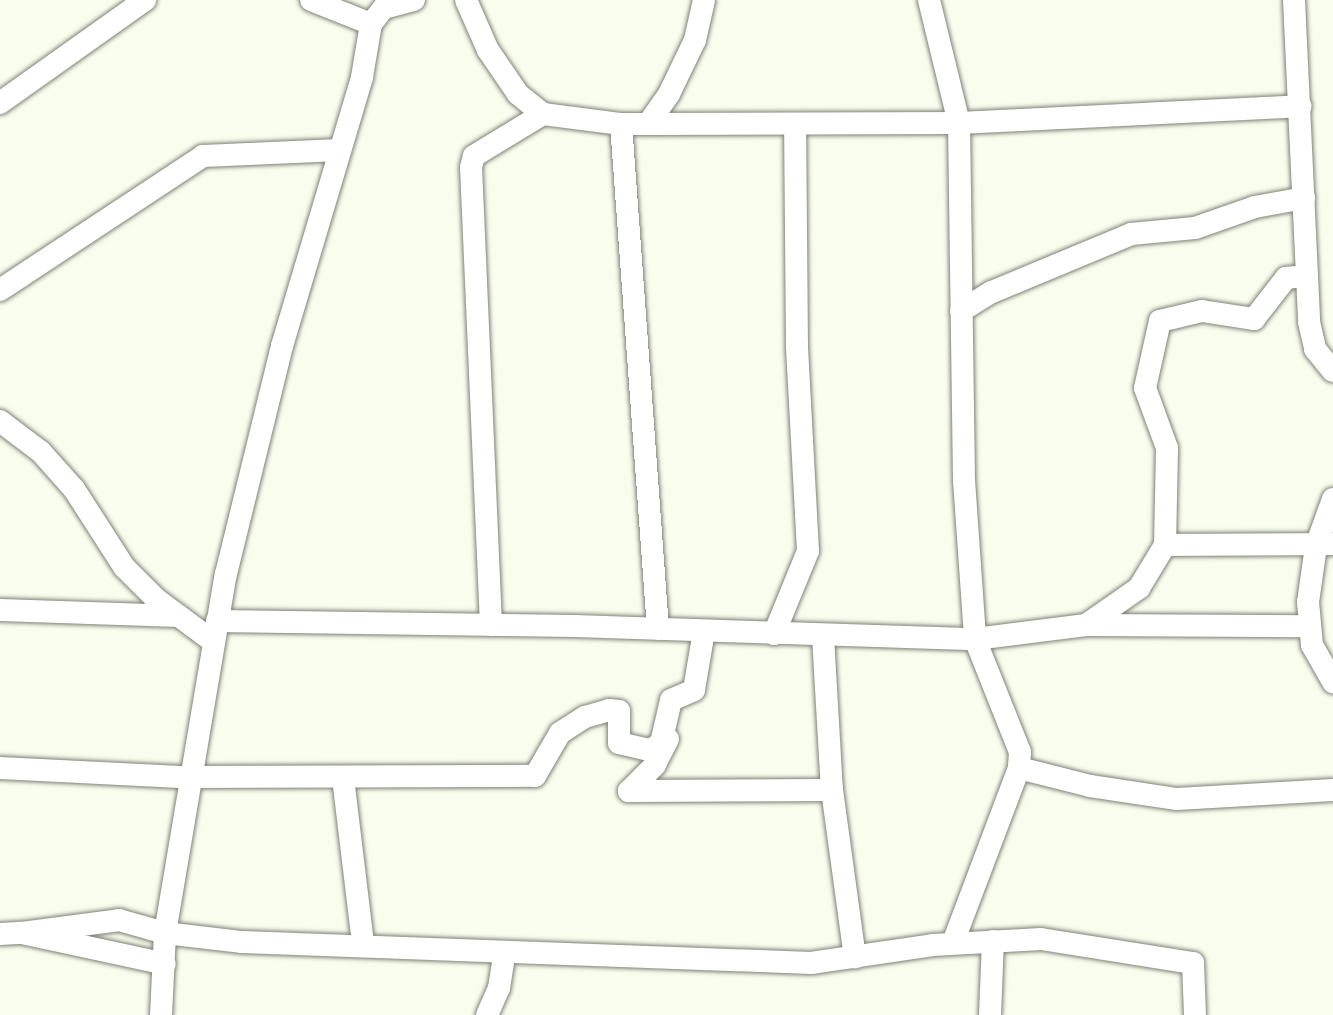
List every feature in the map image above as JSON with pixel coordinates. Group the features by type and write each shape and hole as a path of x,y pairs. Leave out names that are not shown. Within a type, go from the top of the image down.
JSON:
{"street":[{"path":"0,103 145,0"},
{"path":"311,0 371,24"},
{"path":"161,1015 165,933 215,632 282,346 362,77 371,24 388,4 414,0"},
{"path":"466,0 503,75 543,114 621,124 795,127 959,123 1301,106"},
{"path":"648,124 685,67 704,0"},
{"path":"929,0 959,123 964,480 975,639 1017,734 1019,768 953,943"},
{"path":"1294,0 1306,276 1315,349 1333,371"},
{"path":"491,625 471,167 474,156 543,114"},
{"path":"621,124 658,629"},
{"path":"774,634 808,551 797,346 795,127"},
{"path":"0,290 203,156 340,150"},
{"path":"961,311 992,292 1131,234 1195,228 1255,207 1304,198"},
{"path":"1086,625 1139,588 1165,545 1166,439 1145,388 1160,321 1202,311 1254,319 1286,278 1306,276"},
{"path":"0,421 41,452 74,489 124,567 156,599 215,632 491,625 975,639 1086,625 1308,626"},
{"path":"1333,499 1308,626 1333,682"},
{"path":"1165,545 1325,545"},
{"path":"0,610 184,617"},
{"path":"0,768 192,777 535,776 560,733 585,717 619,711 619,743 650,750 661,743 671,700 694,690 704,631"},
{"path":"823,636 832,790 855,957"},
{"path":"667,714 668,745 629,791 832,790"},
{"path":"1019,768 1090,786 1177,799 1333,790"},
{"path":"343,778 363,944"},
{"path":"11,933 119,920 165,933 242,942 363,944 811,963 953,943 1041,939 1193,963 1195,1015"},
{"path":"11,933 165,964"},
{"path":"990,1015 993,941"},
{"path":"487,1015 499,988 505,952"}]}
